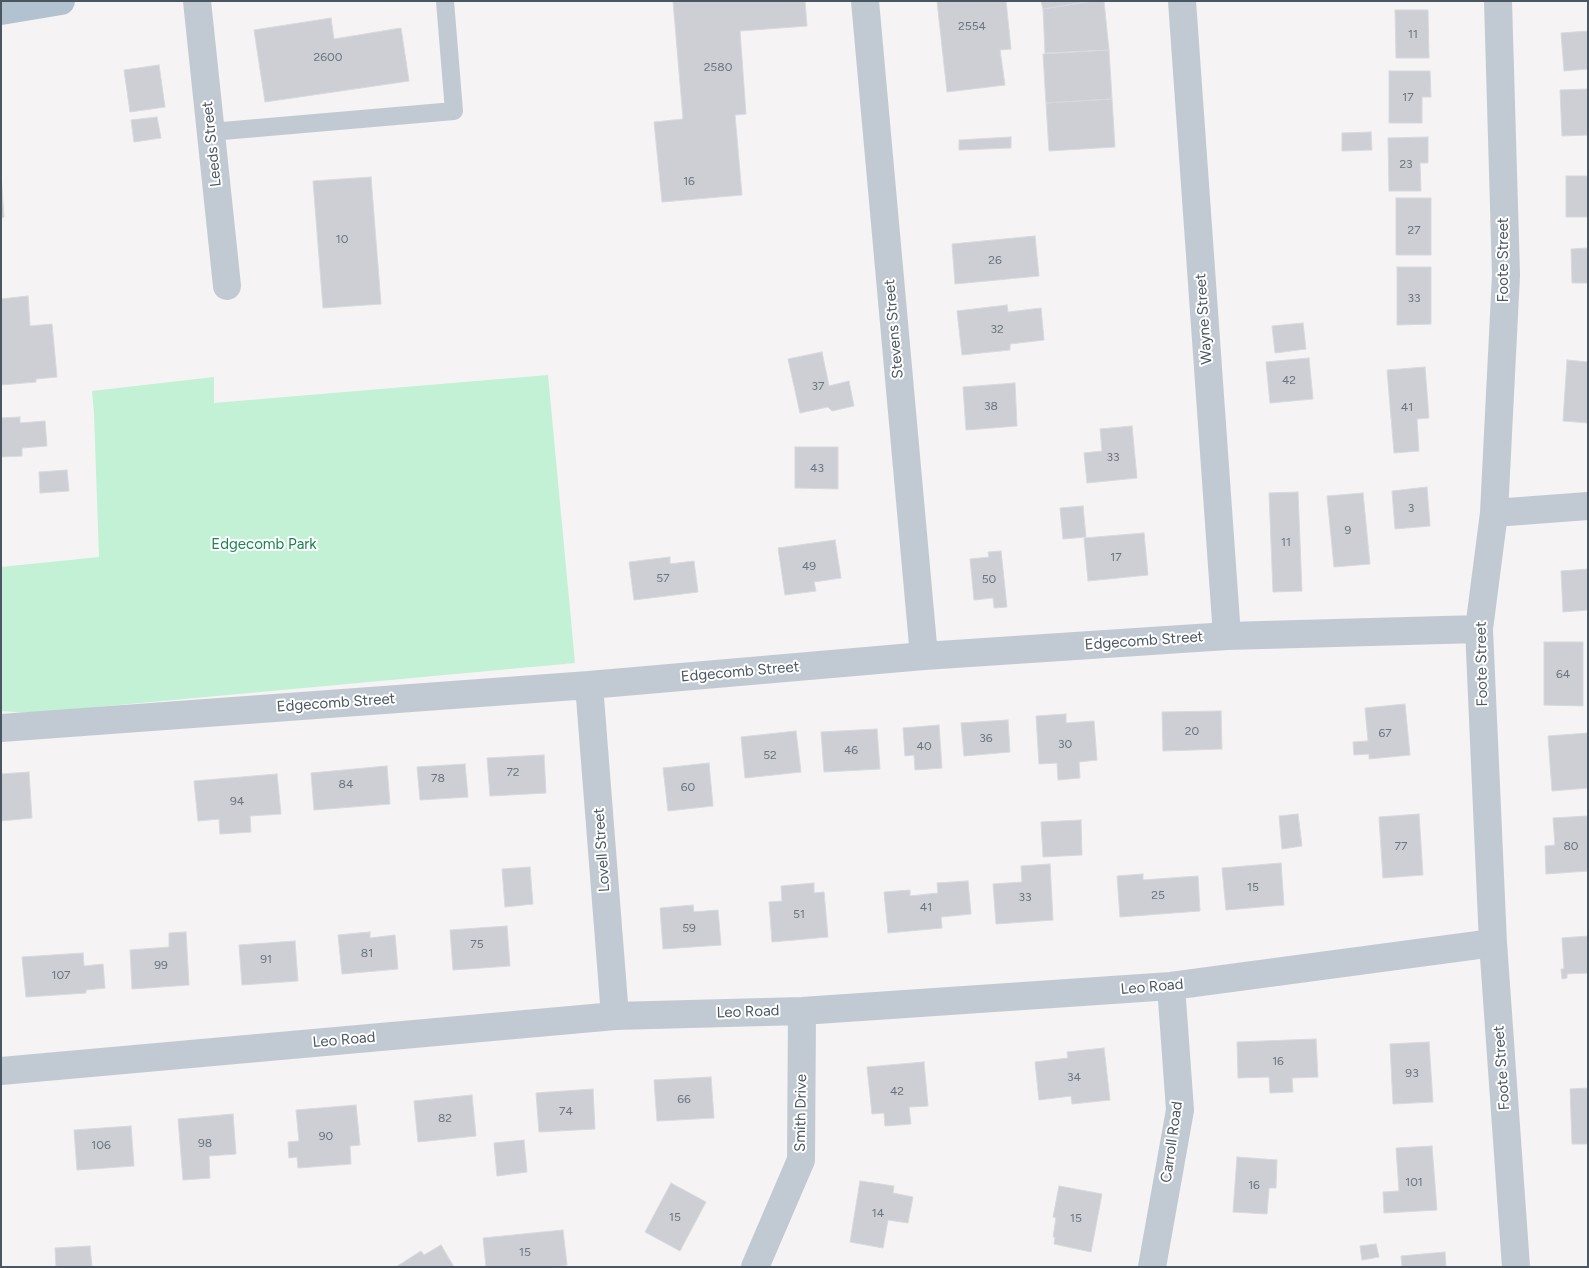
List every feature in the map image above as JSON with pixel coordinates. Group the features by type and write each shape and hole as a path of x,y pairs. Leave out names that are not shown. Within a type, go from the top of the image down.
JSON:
{"main road":[{"path":"1,10 61,1"}],"street":[{"name":"Leeds Street","path":"197,1 227,286"},
{"name":"Stevens Street","path":"865,1 924,656"},
{"name":"Wayne Street","path":"1182,1 1227,636"},
{"name":"Foote Street","path":"1498,1 1506,275 1494,513 1479,629 1493,943 1516,1267"},
{"path":"1494,513 1588,506"},
{"name":"Edgecomb Street","path":"1,728 590,685 924,656 1227,636 1479,629"},
{"name":"Lovell Street","path":"590,685 615,1016"},
{"name":"Leo Road","path":"1,1071 615,1016 802,1011 1171,986 1493,943"},
{"name":"Carroll Road","path":"1152,1267 1180,1110 1171,986"},
{"name":"Smith Drive","path":"755,1267 801,1160 802,1011"}],"lane":[{"path":"211,132 454,111 445,1"}],"green space":[{"name":"Edgecomb Park","path":"548,375 575,663 32,713 1,711 1,567 99,557 92,391 214,377 214,403"}],"building":[{"path":"673,1 805,1 807,26 740,31 746,114 735,115 742,195 662,202 654,122 683,119"},
{"path":"937,1 1006,1 1011,49 1000,50 1005,85 947,92"},
{"path":"1041,1 1093,1 1043,9"},
{"path":"1104,1 1109,50 1045,53 1043,9"},
{"path":"1395,10 1428,10 1429,58 1396,58"},
{"path":"331,18 334,39 401,28 409,81 265,102 254,30"},
{"path":"1588,31 1588,69 1564,71 1561,33"},
{"path":"1109,50 1112,99 1046,103 1043,54"},
{"path":"159,65 165,107 130,112 124,70"},
{"path":"1389,71 1430,71 1431,97 1422,97 1422,123 1389,123"},
{"path":"1588,89 1588,135 1562,136 1560,90"},
{"path":"1112,99 1115,147 1049,151 1046,103"},
{"path":"157,117 161,138 134,142 131,120"},
{"path":"1371,132 1372,150 1342,151 1342,133"},
{"path":"1011,137 1011,148 959,150 959,140"},
{"path":"1428,137 1428,163 1420,163 1421,191 1389,191 1388,138"},
{"path":"1,174 4,217 1,218"},
{"path":"1566,176 1588,176 1588,217 1566,217"},
{"path":"371,177 381,304 323,308 313,181"},
{"path":"1396,198 1431,198 1431,255 1396,255"},
{"path":"1035,236 1039,276 955,284 952,244"},
{"path":"1588,248 1588,283 1572,283 1571,249"},
{"path":"1397,267 1431,267 1431,324 1397,325"},
{"path":"28,296 30,326 52,324 57,377 36,379 36,382 1,385 1,299"},
{"path":"1007,305 1008,312 1041,308 1044,340 1010,344 1010,350 962,355 957,311"},
{"path":"1303,323 1306,349 1275,353 1272,326"},
{"path":"822,352 829,386 849,381 854,406 832,411 828,407 800,413 788,359"},
{"path":"1309,358 1313,399 1270,403 1266,362"},
{"path":"1567,360 1588,362 1588,423 1563,421"},
{"path":"1425,367 1429,418 1417,419 1419,451 1394,453 1387,370"},
{"path":"1015,383 1017,426 966,430 963,387"},
{"path":"20,417 20,423 45,421 47,446 22,448 22,456 1,457 1,418"},
{"path":"1132,426 1137,478 1087,483 1084,453 1102,451 1100,429"},
{"path":"795,447 838,447 838,489 795,488"},
{"path":"67,470 69,491 40,493 39,472"},
{"path":"1427,487 1430,526 1395,529 1392,491"},
{"path":"1298,492 1302,591 1273,592 1269,493"},
{"path":"1363,493 1370,564 1334,567 1327,496"},
{"path":"1083,506 1086,537 1063,539 1060,508"},
{"path":"1144,533 1148,575 1088,581 1084,538"},
{"path":"835,540 841,578 814,582 816,591 785,595 778,548"},
{"path":"1001,551 1007,607 994,608 993,598 974,600 970,559 989,557 988,552"},
{"path":"670,557 670,564 694,561 698,592 634,600 629,562"},
{"path":"1588,569 1588,610 1563,612 1561,571"},
{"path":"1544,642 1583,642 1583,706 1544,705"},
{"path":"1405,704 1410,755 1369,759 1369,754 1354,755 1353,742 1368,741 1365,708"},
{"path":"1221,711 1222,749 1163,751 1162,712"},
{"path":"1066,714 1066,723 1094,721 1097,760 1079,762 1080,778 1058,780 1057,763 1039,764 1036,716"},
{"path":"1008,720 1010,752 964,756 961,723"},
{"path":"939,725 942,768 915,770 914,755 905,756 903,728"},
{"path":"877,729 880,769 824,772 821,732"},
{"path":"796,731 801,772 745,778 741,737"},
{"path":"1588,733 1588,788 1552,791 1548,736"},
{"path":"544,755 546,793 490,796 487,758"},
{"path":"709,763 713,806 668,811 663,768"},
{"path":"465,764 468,797 420,800 417,767"},
{"path":"387,766 390,804 314,810 311,773"},
{"path":"29,772 32,818 1,821 1,774"},
{"path":"277,774 281,814 250,816 251,832 220,834 219,819 198,821 194,781"},
{"path":"1298,814 1302,846 1282,849 1279,816"},
{"path":"1419,814 1423,875 1383,878 1379,817"},
{"path":"1588,816 1588,871 1546,874 1545,846 1555,845 1553,818"},
{"path":"1081,820 1082,855 1043,857 1041,822"},
{"path":"1281,863 1284,905 1226,910 1222,868"},
{"path":"1050,864 1053,920 996,924 993,884 1022,882 1021,866"},
{"path":"530,867 533,904 505,907 502,869"},
{"path":"1143,874 1143,880 1198,876 1200,911 1120,917 1117,876"},
{"path":"968,881 971,914 941,917 942,928 888,933 884,892 910,890 910,896 938,893 937,883"},
{"path":"814,883 814,893 824,892 828,937 772,942 769,902 782,901 781,886"},
{"path":"693,905 694,912 718,910 721,945 663,949 660,908"},
{"path":"507,926 510,966 453,970 450,930"},
{"path":"186,932 189,985 132,989 130,950 169,947 169,933"},
{"path":"370,932 370,938 395,935 398,969 342,974 338,935"},
{"path":"1588,936 1588,973 1567,974 1567,978 1562,979 1561,969 1564,969 1562,938"},
{"path":"295,941 298,981 242,985 239,945"},
{"path":"83,953 84,966 103,964 105,988 86,990 86,993 26,997 22,957"},
{"path":"1316,1039 1318,1077 1292,1078 1293,1092 1270,1093 1269,1077 1238,1078 1237,1042"},
{"path":"1429,1042 1433,1102 1393,1104 1390,1044"},
{"path":"1104,1048 1110,1100 1072,1104 1071,1096 1039,1100 1035,1062 1068,1058 1067,1052"},
{"path":"924,1062 928,1106 909,1107 911,1124 885,1126 884,1113 872,1114 867,1067"},
{"path":"711,1077 714,1118 657,1121 654,1080"},
{"path":"1588,1088 1588,1144 1572,1144 1570,1089"},
{"path":"593,1089 595,1129 539,1132 536,1093"},
{"path":"472,1095 476,1136 418,1142 414,1101"},
{"path":"356,1105 360,1145 350,1146 351,1164 298,1168 297,1157 289,1158 288,1142 299,1141 296,1110"},
{"path":"233,1114 236,1154 209,1156 210,1178 183,1180 178,1119"},
{"path":"131,1126 134,1166 77,1170 74,1130"},
{"path":"524,1140 527,1172 497,1176 494,1143"},
{"path":"1432,1146 1437,1210 1384,1213 1383,1192 1399,1191 1396,1148"},
{"path":"1237,1157 1277,1160 1276,1188 1269,1188 1267,1214 1233,1212"},
{"path":"860,1181 894,1186 893,1193 913,1197 908,1223 888,1220 883,1248 850,1242"},
{"path":"671,1183 706,1202 680,1251 645,1232"},
{"path":"1059,1186 1102,1194 1091,1252 1054,1244 1055,1237 1053,1237 1056,1218 1053,1217"},
{"path":"563,1230 567,1265 554,1267 486,1267 483,1238"},
{"path":"1376,1244 1379,1257 1362,1260 1360,1246"},
{"path":"441,1245 454,1267 396,1267 421,1251 424,1255"},
{"path":"90,1246 92,1267 56,1267 55,1248"},
{"path":"1445,1252 1446,1267 1402,1267 1401,1256"}]}
